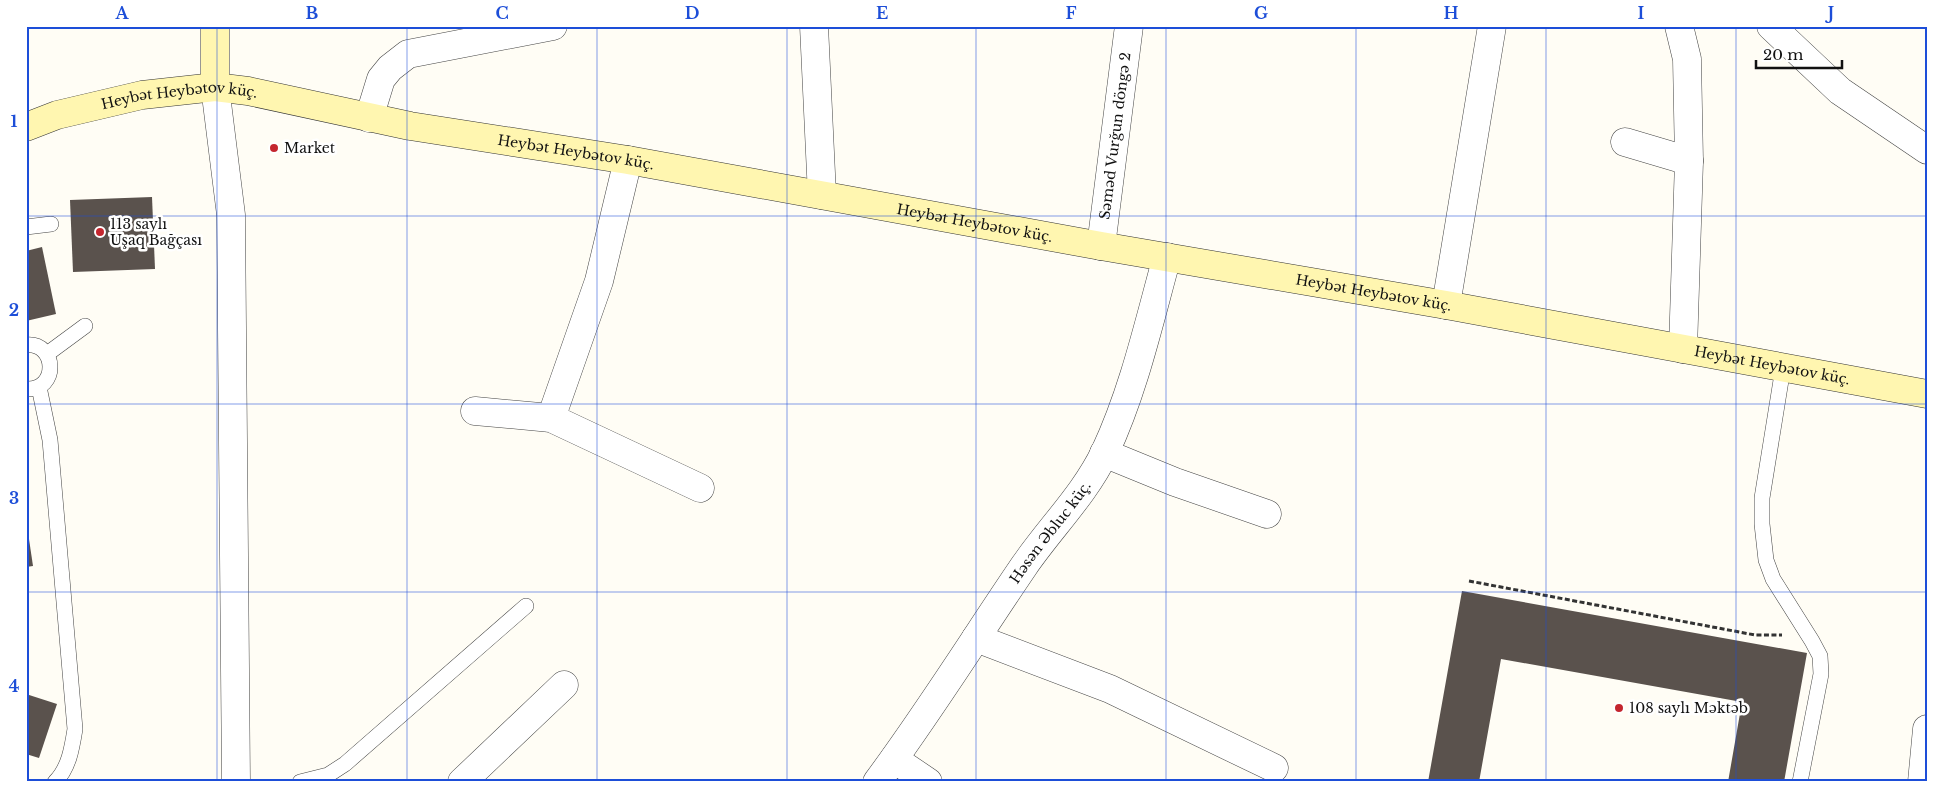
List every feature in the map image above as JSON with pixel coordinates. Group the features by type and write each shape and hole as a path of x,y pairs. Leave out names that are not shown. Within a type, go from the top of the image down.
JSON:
{"main road":[{"path":"215,26 215,87"},
{"name":"Heybət Heybətov küç.","path":"26,126 57,115 142,96 215,87 257,92 368,118 628,160 1101,246 1446,305 1927,394"}],"street":[{"path":"368,118 381,79 390,68 408,54 553,26"},
{"path":"814,26 822,195"},
{"name":"Səməd Vurğun döngə 2","path":"1101,246 1129,26"},
{"path":"1446,305 1492,26"},
{"path":"1679,26 1687,60 1689,161 1683,348"},
{"path":"1771,26 1840,91 1927,150"},
{"path":"215,87 231,215 236,782"},
{"path":"1625,142 1689,161"},
{"path":"552,418 599,281 628,160"},
{"name":"Həsən Əbluc küç.","path":"877,782 1030,558 1087,482 1104,453 1133,378 1167,257"},
{"path":"475,411 552,418 700,488"},
{"path":"1104,453 1175,482 1267,514"},
{"path":"976,638 1110,689 1274,768"},
{"path":"462,782 564,685"},
{"path":"1922,782 1927,729"},
{"path":"894,759 928,782"}],"lane":[{"path":"26,227 51,224"},
{"path":"47,354 85,326"},
{"path":"26,345 40,348 47,354 50,363 50,373 46,381 32,388 50,440 75,729 72,750 66,766 55,782"},
{"path":"1783,368 1762,498 1762,524 1766,560 1773,579 1820,656 1821,674 1800,782"},
{"path":"300,782 328,775 345,764 526,606"}],"path":[{"path":"1469,581 1756,635 1808,634"}],"building":[{"path":"152,197 155,269 73,272 70,200"},
{"path":"42,247 56,314 26,321 26,251"},
{"path":"26,519 33,566 26,567"},
{"path":"1462,591 1807,653 1784,782 1728,782 1742,702 1501,659 1479,782 1428,782"},
{"path":"26,694 57,704 39,758 26,754"}],"place":[{"name":"Market","path":"274,148"},
{"name":"113 saylı Uşaq Bağçası","path":"100,232"},
{"name":"108 saylı Məktəb","path":"1619,708"}]}
